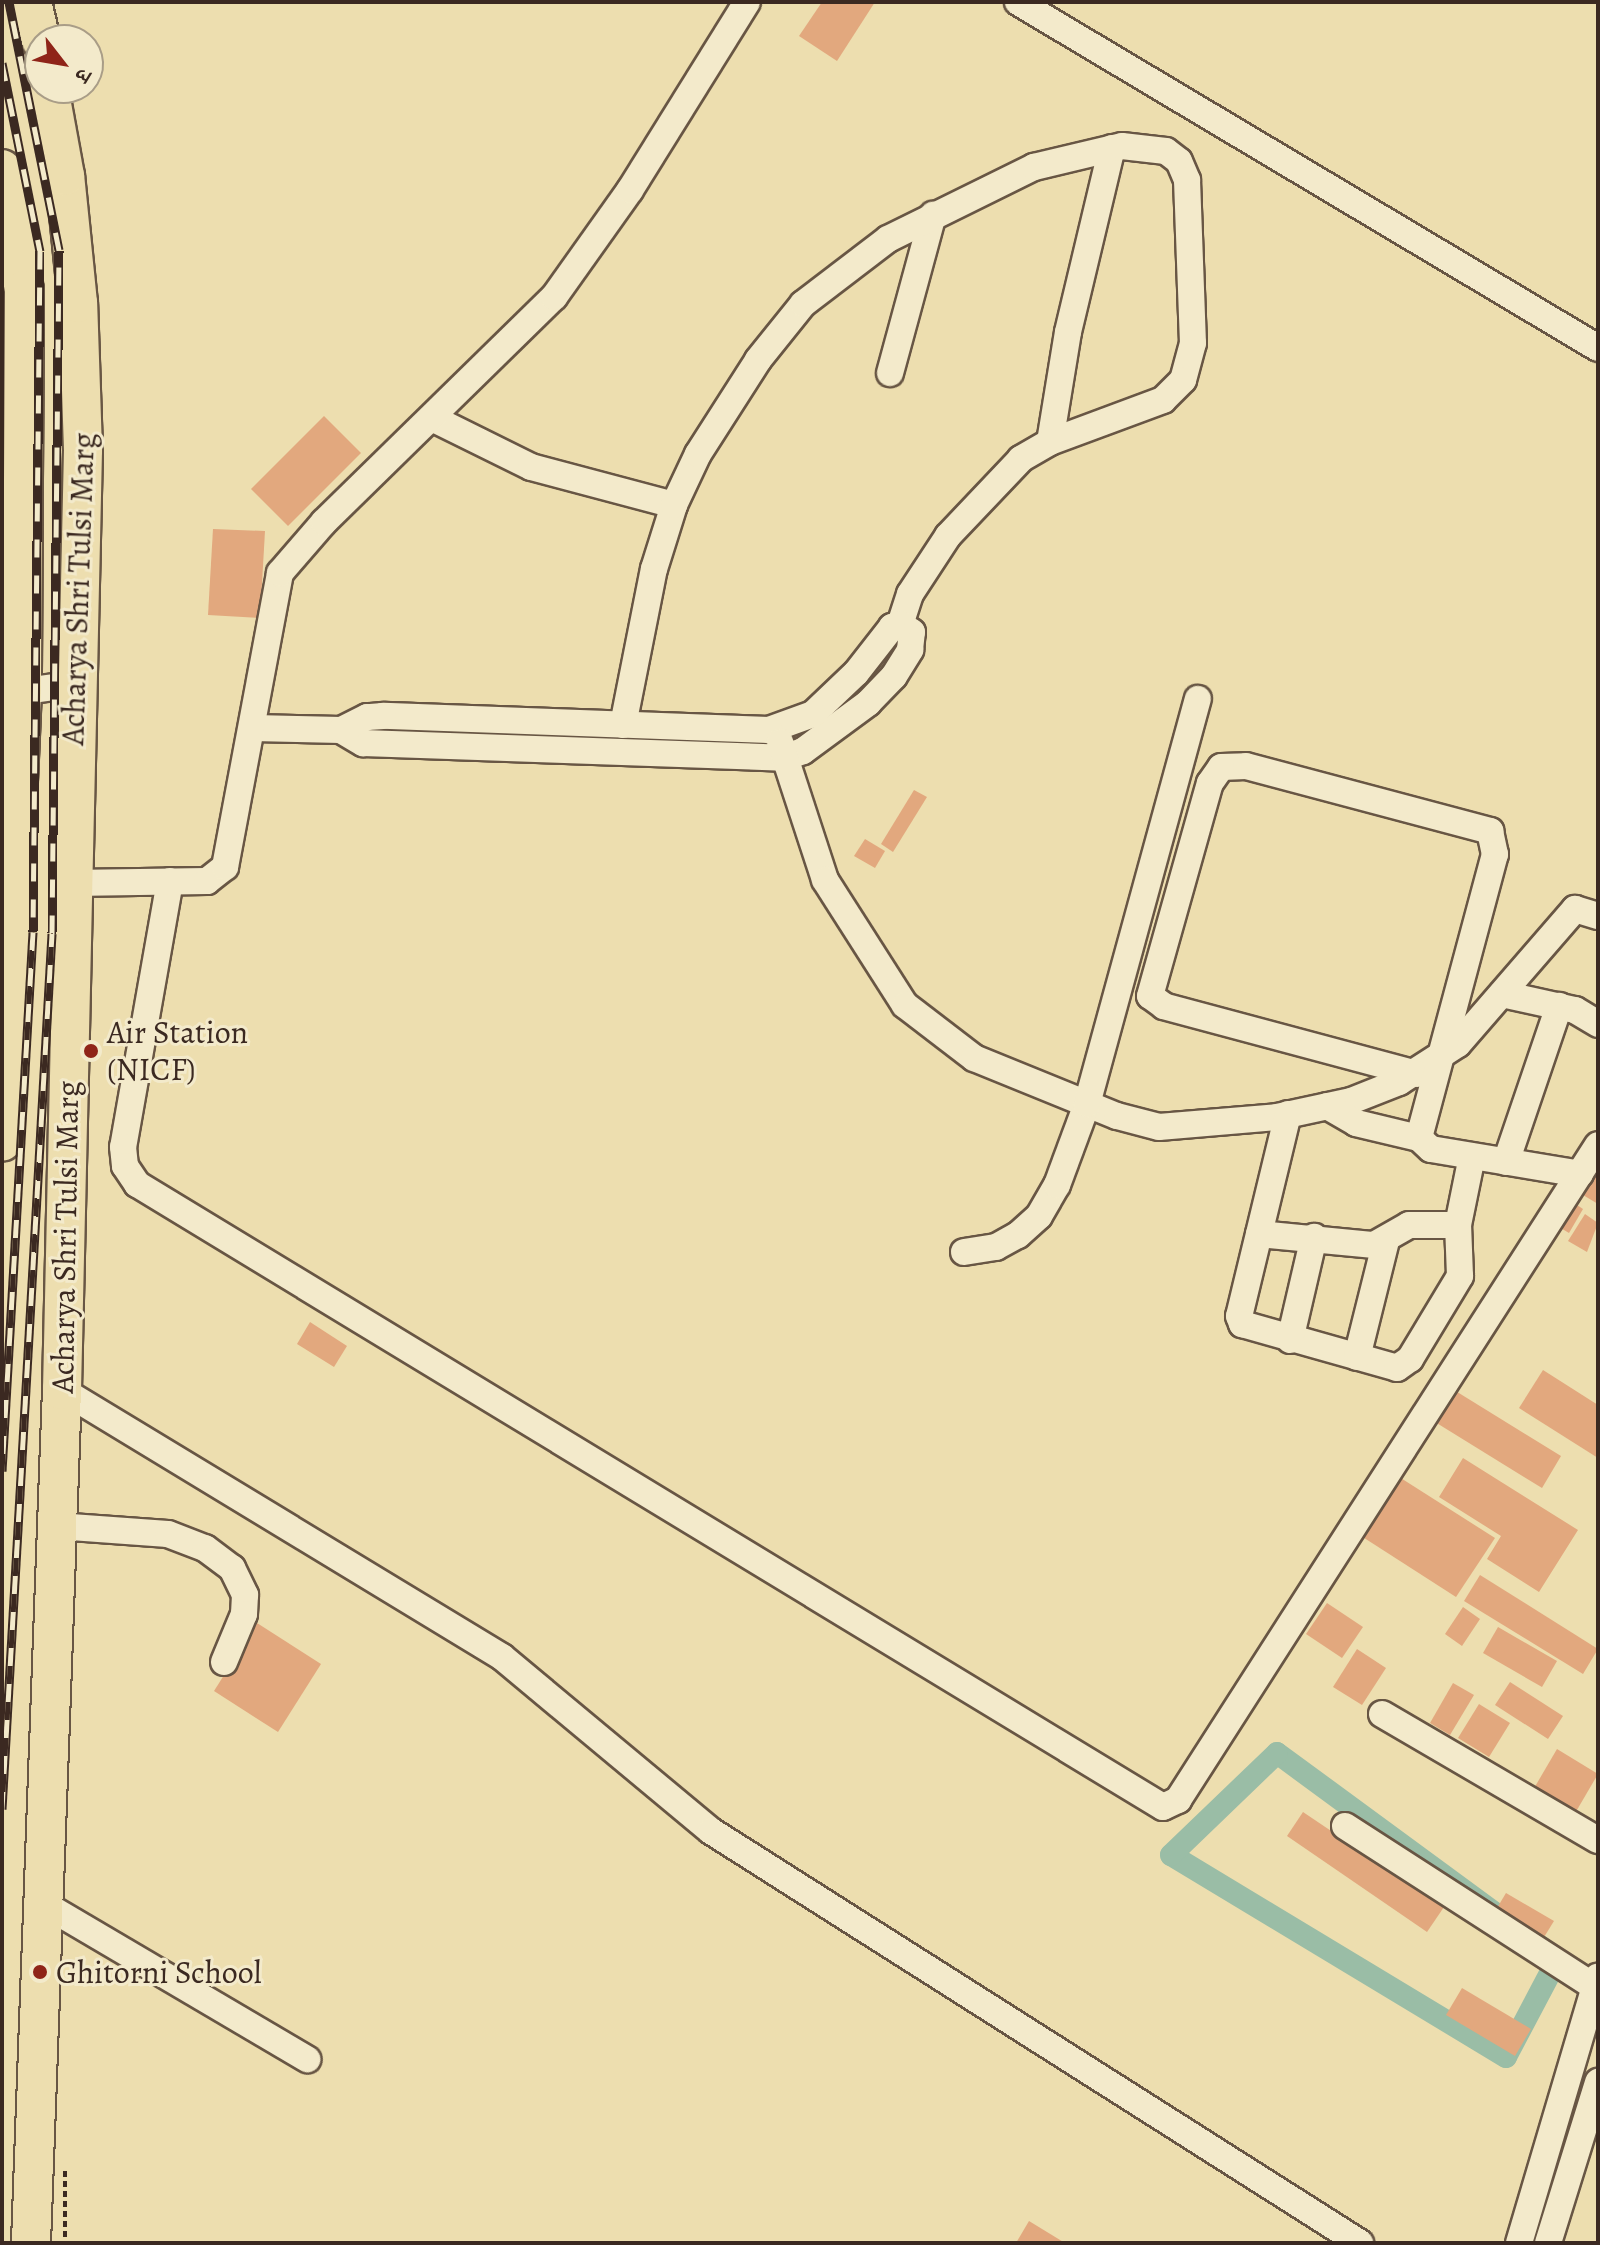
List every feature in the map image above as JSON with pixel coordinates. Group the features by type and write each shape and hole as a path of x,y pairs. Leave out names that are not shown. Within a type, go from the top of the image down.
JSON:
{"highway":[{"path":"32,2 37,24"},
{"name":"Acharya Shri Tulsi Marg","path":"22,2239 42,1903 62,1390 82,378 65,176 52,104"},
{"name":"Acharya Shri Tulsi Marg","path":"2,169 24,290 2,1142"}],"street":[{"path":"71,883 207,881 225,867 280,573 324,522 434,419 578,267 747,2"},
{"path":"1018,2 1598,348"},
{"path":"253,728 341,730 367,717 383,716 623,725 777,728 813,714 856,673 883,635 900,624 910,594 948,536 1021,459 1050,442 1163,400 1190,365 1185,168 1166,151 1147,145 1112,148 1034,167 888,239 803,304 758,360 698,454 674,505 654,569 623,725"},
{"path":"1050,442 1068,332 1112,148"},
{"path":"890,373 933,215"},
{"path":"434,419 531,467 674,505"},
{"path":"341,730 363,743 783,758 836,728 894,676 913,639 909,627 900,624"},
{"path":"12,692 77,684"},
{"path":"964,1252 1009,1242 1039,1216 1057,1185 1087,1104 1198,699"},
{"path":"777,728 783,758 825,880 905,1005 974,1058 1087,1104 1168,1128 1288,1114 1327,1106 1375,1093 1427,1068 1502,994 1575,909 1598,916"},
{"path":"1419,1138 1427,1068 1495,854 1493,835 1466,821 1246,766 1221,767 1210,783 1150,996 1164,1006 1427,1068"},
{"path":"170,881 123,1147 125,1166 137,1184 1163,1807 1178,1800 1598,1145"},
{"path":"1502,994 1582,1012 1598,1024"},
{"path":"1506,1162 1559,1006"},
{"path":"1327,1106 1356,1123 1419,1138 1431,1149 1580,1174"},
{"path":"1288,1114 1239,1316 1249,1329 1397,1368 1410,1359 1460,1276 1458,1225 1472,1156"},
{"path":"1259,1234 1314,1237 1358,1244 1386,1241 1409,1225 1458,1225"},
{"path":"1290,1340 1314,1237"},
{"path":"1357,1357 1386,1241"},
{"path":"62,1390 502,1657 722,1839 1360,2243"},
{"path":"57,1526 168,1534 205,1548 232,1568 245,1595 244,1614 224,1662"},
{"path":"1382,1714 1598,1840"},
{"path":"1345,1826 1595,1997 1519,2243"},
{"path":"42,1903 307,2059"},
{"path":"1548,2243 1598,2082"}],"building":[{"path":"822,2 875,2 837,61 799,36"},
{"path":"324,416 361,453 288,526 251,489"},
{"path":"213,529 265,531 260,618 208,615"},
{"path":"914,790 927,797 893,852 881,844"},
{"path":"865,839 885,851 875,868 854,856"},
{"path":"1595,1175 1598,1177 1598,1204 1583,1195"},
{"path":"1574,1203 1583,1209 1569,1233 1559,1227"},
{"path":"1585,1214 1598,1223 1587,1252 1568,1241"},
{"path":"310,1322 347,1346 334,1367 297,1344"},
{"path":"1543,1370 1598,1405 1598,1458 1519,1408"},
{"path":"1454,1390 1561,1456 1542,1488 1435,1422"},
{"path":"1463,1458 1578,1530 1539,1592 1487,1559 1501,1536 1439,1497"},
{"path":"1396,1475 1495,1538 1456,1597 1358,1534"},
{"path":"1480,1575 1598,1649 1583,1674 1464,1601"},
{"path":"1327,1603 1363,1627 1342,1658 1306,1634"},
{"path":"1463,1607 1480,1619 1462,1646 1445,1634"},
{"path":"257,1623 321,1664 278,1732 214,1691"},
{"path":"1498,1627 1557,1661 1542,1687 1483,1653"},
{"path":"1357,1649 1386,1668 1362,1705 1333,1687"},
{"path":"1510,1682 1563,1716 1548,1739 1495,1705"},
{"path":"1453,1683 1474,1695 1450,1735 1430,1723"},
{"path":"1479,1704 1510,1723 1489,1757 1458,1738"},
{"path":"1557,1749 1598,1774 1574,1815 1533,1790"},
{"path":"1303,1812 1444,1907 1427,1932 1287,1836"},
{"path":"1506,1893 1554,1921 1541,1942 1494,1913"},
{"path":"1462,1988 1531,2029 1515,2056 1446,2015"},
{"path":"1029,2221 1065,2243 1016,2243"}],"waterway":[{"path":"1277,1753 1595,1987 1556,1962 1506,2057 1171,1855 1277,1753"}],"railway":[{"path":"2,1809 52,933 59,250 9,2"},
{"path":"2,63 40,251 33,932 2,1471"}],"place":[{"name":"Air Station (NICF)","path":"91,1051"},
{"name":"Ghitorni School","path":"40,1972"}]}
